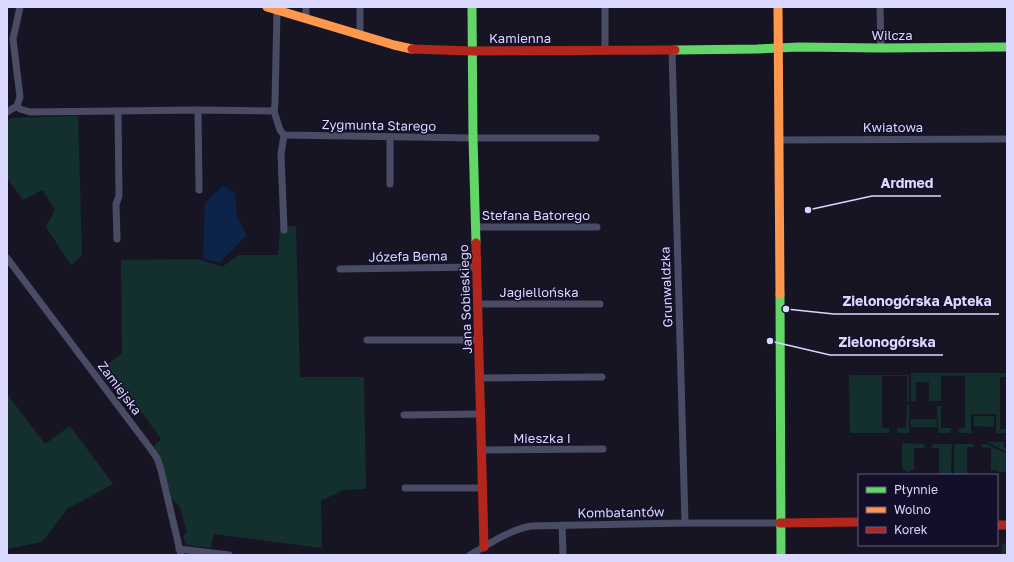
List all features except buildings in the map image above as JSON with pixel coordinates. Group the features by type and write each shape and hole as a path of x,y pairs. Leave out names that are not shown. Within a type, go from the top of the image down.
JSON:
{"street":[{"path":"7,112 17,106 20,97 13,39 20,7"},
{"name":"Kamienna","path":"268,7 412,49 472,51 778,48"},
{"path":"306,7 306,18"},
{"path":"360,7 360,35"},
{"name":"Jana Sobieskiego","path":"472,7 473,138 484,547"},
{"path":"605,7 605,50"},
{"path":"778,7 781,555"},
{"path":"880,7 881,48"},
{"path":"277,10 274,111 280,130 284,135 281,154 284,230"},
{"name":"Wilcza","path":"778,48 1007,47"},
{"name":"Grunwaldzka","path":"672,50 685,523"},
{"path":"17,106 20,109 30,112 198,110 274,111"},
{"path":"198,110 199,190"},
{"path":"117,239 116,204 119,196 118,111"},
{"name":"Zygmunta Starego","path":"284,135 596,138"},
{"path":"390,137 390,184"},
{"name":"Kwiatowa","path":"778,140 1007,139"},
{"name":"Stefana Batorego","path":"476,227 597,227"},
{"name":"Zamiejska","path":"7,258 157,458 180,552"},
{"name":"Józefa Bema","path":"340,268 477,267"},
{"name":"Jagiellońska","path":"478,304 600,304"},
{"path":"367,340 479,340"},
{"path":"480,378 602,378"},
{"path":"404,415 481,414"},
{"name":"Mieszka I","path":"482,450 603,450"},
{"path":"405,488 483,488"},
{"path":"780,523 858,522"},
{"name":"Kombatantów","path":"470,555 511,532 531,526 780,523"},
{"path":"562,525 563,555"},
{"path":"180,552 229,555"}],"green space":[{"path":"78,116 82,256 71,265 46,227 55,210 43,190 23,200 7,178 7,121 12,118"},
{"path":"296,226 300,377 364,377 366,489 343,490 321,501 322,548 214,534 211,548 186,545 183,537 187,532 180,507 172,499 162,464 154,446 161,439 115,375 105,381 98,372 122,353 121,260 199,259 222,267 239,255 278,255 280,227"},
{"path":"911,373 1007,373 1007,377 1000,377 1000,429 1007,429 1006,433 996,433 996,414 971,414 971,433 960,433 958,429 965,428 965,376 941,376 941,401 929,401 929,382 916,382 916,401 911,401"},
{"path":"849,375 909,375 909,401 907,401 907,376 882,376 882,428 889,428 888,433 850,433"},
{"path":"7,394 45,444 70,426 113,484 67,509 42,542 7,549"},
{"path":"907,405 909,405 909,433 898,433 897,428 906,428"},
{"path":"937,406 941,406 941,428 952,428 950,433 938,433"},
{"path":"974,416 994,416 994,427 974,426"},
{"path":"911,419 937,419 937,427 911,427"},
{"path":"987,442 1004,442 1004,448 1007,448 1007,452"},
{"path":"902,443 924,444 925,448 914,448 914,470 909,470 909,472 902,467"},
{"path":"933,444 952,444 951,474 939,474 939,448 931,448"},
{"path":"954,444 973,444 974,447 967,447 967,474 954,474"},
{"path":"982,444 986,444 1007,454 1007,468 1005,472 991,470 991,448 981,447"},
{"path":"1002,543 1007,544 1007,555 1001,555"}],"water":[{"path":"223,186 235,193 237,217 247,235 219,263 203,258 205,203"}],"traffic: fast":[{"path":"472,7 473,138 476,243"},
{"path":"675,50 799,47 1007,47"},
{"path":"780,294 781,555"}],"traffic: slow":[{"path":"267,7 412,49"},
{"path":"778,7 780,294"}],"traffic: jam":[{"path":"412,49 472,51 675,50"},
{"path":"476,243 484,547"},
{"path":"780,523 858,522"},
{"path":"998,525 1007,525"}],"place":[{"name":"Ardmed","path":"808,210"},
{"name":"Zielonogórska Apteka","path":"786,309"},
{"name":"Zielonogórska","path":"770,341"}]}
